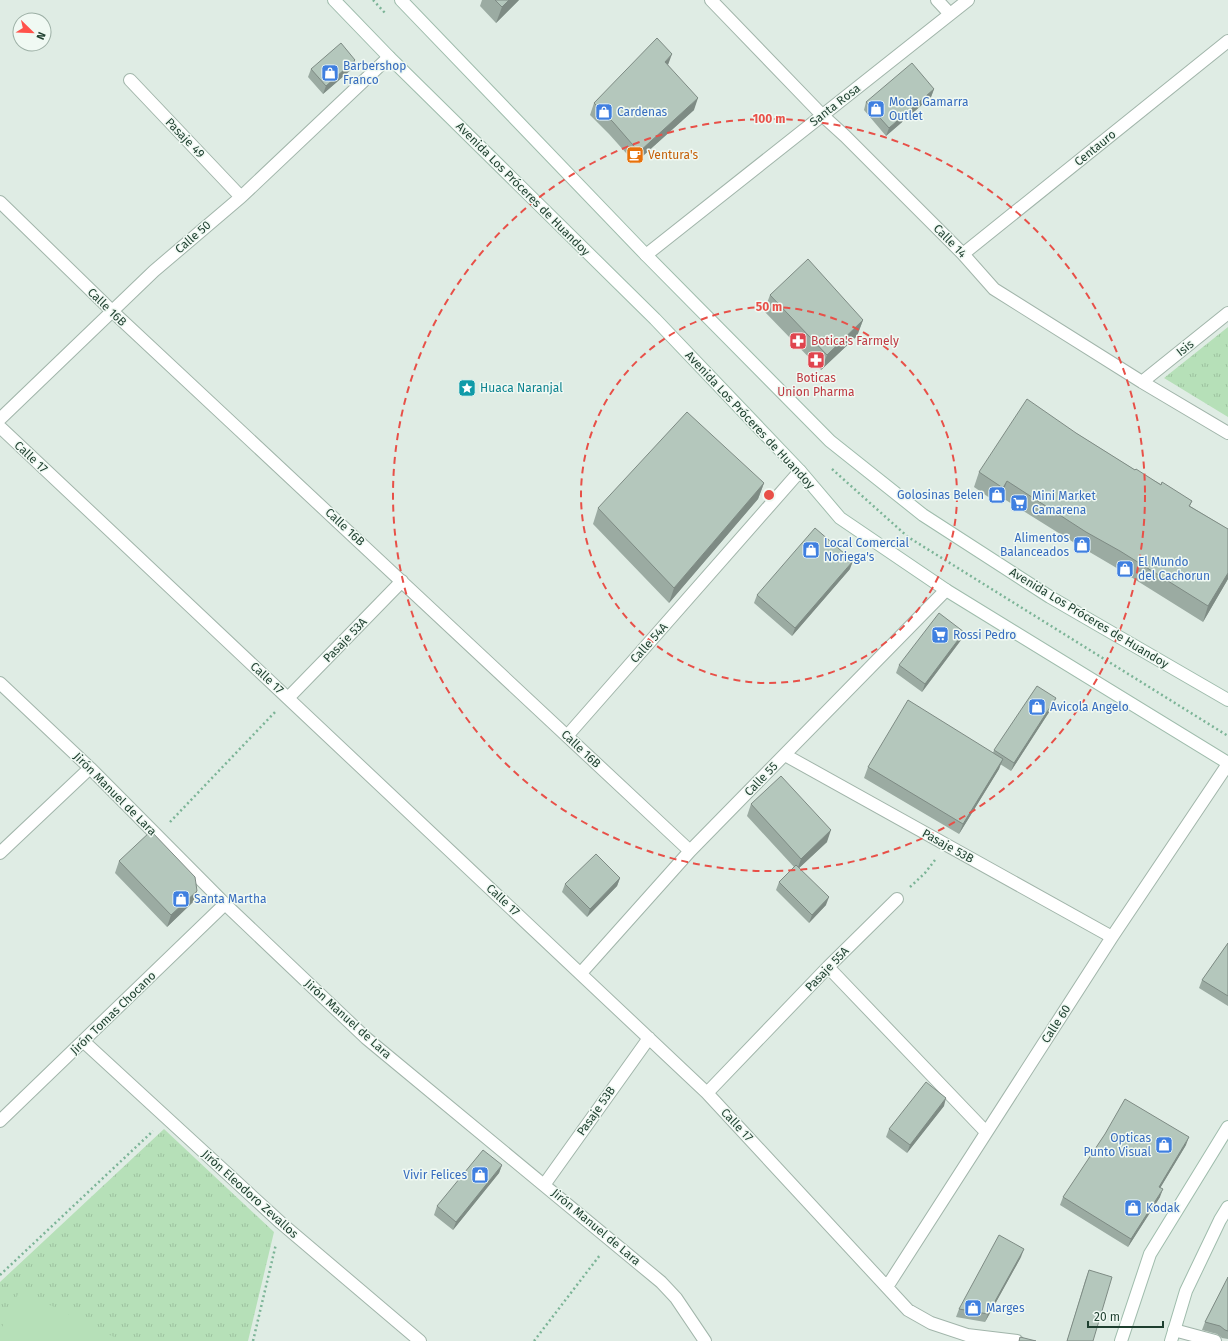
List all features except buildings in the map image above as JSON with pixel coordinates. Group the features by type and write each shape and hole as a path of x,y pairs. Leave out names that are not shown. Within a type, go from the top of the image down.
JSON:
{"street":[{"name":"Avenida Los Próceres de Huandoy","path":"334,0 389,58 655,319 800,472 840,518 946,590 1228,763"},
{"name":"Avenida Los Próceres de Huandoy","path":"401,0 646,255 830,441 923,515 1050,597 1228,700"},
{"name":"Calle 14","path":"711,0 822,116 845,136 963,254 994,289 1142,382 1228,433"},
{"path":"937,0 950,14"},
{"name":"Santa Rosa","path":"646,255 968,0"},
{"name":"Centauro","path":"963,254 1228,41"},
{"name":"Calle 50","path":"0,420 154,271 241,197 389,58"},
{"name":"Pasaje 49","path":"130,80 241,197"},
{"name":"Calle 16B","path":"0,202 112,311 690,851"},
{"name":"Isis","path":"1142,382 1228,313"},
{"name":"Calle 17","path":"0,427 707,1093 908,1310 931,1323 967,1335 1017,1341"},
{"name":"Calle 54A","path":"567,736 800,472"},
{"name":"Pasaje 53A","path":"288,698 402,581"},
{"name":"Calle 55","path":"581,973 690,851 946,590"},
{"name":"Jirón Manuel de Lara","path":"0,683 90,768 225,904 366,1038 661,1282 676,1298 705,1341"},
{"name":"Pasaje 53B","path":"785,755 1112,937"},
{"name":"Calle 60","path":"887,1287 1112,937 1228,763"},
{"path":"0,853 90,768"},
{"name":"Pasaje 55A","path":"707,1093 828,967 897,899"},
{"name":"Jirón Tomas Chocano","path":"0,1121 225,904"},
{"path":"828,967 986,1132"},
{"name":"Pasaje 53B","path":"544,1185 649,1038"},
{"name":"Jirón Eleodoro Zevallos","path":"83,1041 281,1223 420,1341"},
{"path":"1121,1341 1150,1254 1228,1127"},
{"path":"1215,1341 1172,1335 1186,1291 1220,1220 1228,1207"}],"path":[{"path":"157,835 288,698"},
{"path":"897,899 925,873 935,860 941,842"},
{"path":"0,1275 166,1118"},
{"path":"253,1341 281,1223"},
{"path":"534,1341 612,1241"}],"green space":[{"path":"1228,327 1228,417 1164,378"},
{"path":"164,1129 274,1232 248,1341 0,1341 0,1282"},
{"path":"20,1290 118,1339 117,1341 0,1341 0,1331"}],"place":[{"name":"Barbershop Franco","path":"330,73"},
{"name":"Moda Gamarra Outlet","path":"876,109"},
{"name":"Cardenas","path":"604,112"},
{"name":"Ventura's","path":"635,155"},
{"name":"Botica's Farmely","path":"798,341"},
{"name":"Boticas Union Pharma","path":"816,360"},
{"name":"Huaca Naranjal","path":"467,388"},
{"name":"Golosinas Belen","path":"997,495"},
{"name":"Mini Market Camarena","path":"1019,503"},
{"name":"Alimentos Balanceados","path":"1082,545"},
{"name":"Local Comercial Noriega's","path":"811,550"},
{"name":"El Mundo del Cachorun","path":"1125,569"},
{"name":"Rossi Pedro","path":"940,635"},
{"name":"Avicola Angelo","path":"1037,707"},
{"name":"Santa Martha","path":"181,899"},
{"name":"Opticas Punto Visual","path":"1164,1145"},
{"name":"Vivir Felices","path":"480,1175"},
{"name":"Kodak","path":"1133,1208"},
{"name":"Marges","path":"973,1308"}]}
